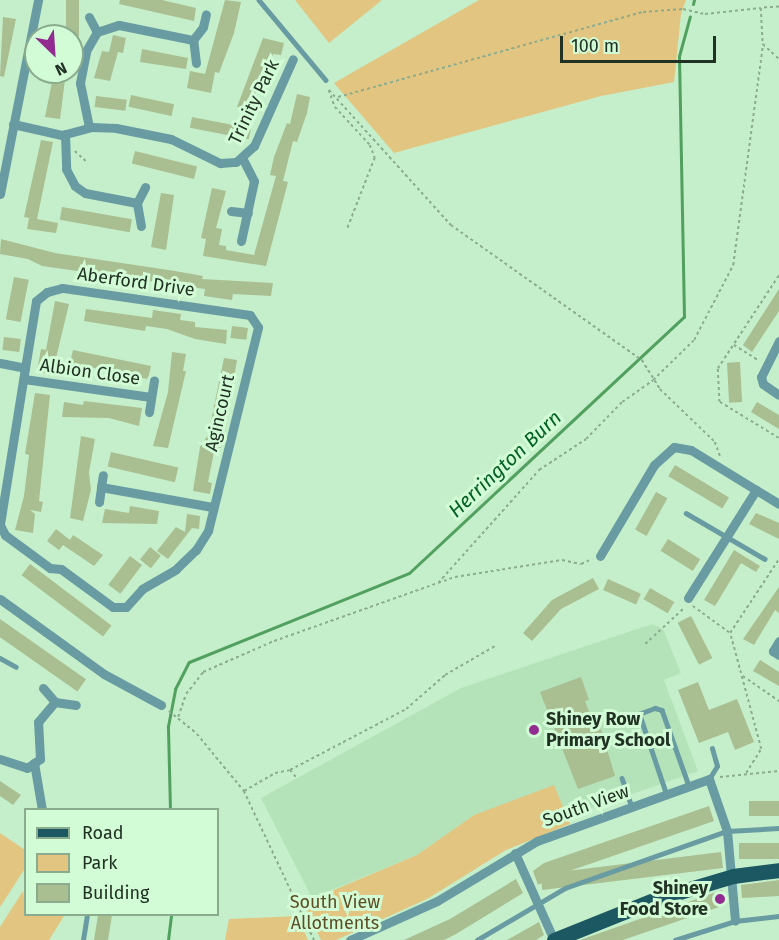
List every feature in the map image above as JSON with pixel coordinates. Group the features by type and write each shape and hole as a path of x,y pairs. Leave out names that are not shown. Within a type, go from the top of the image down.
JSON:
{"main road":[{"path":"554,940 576,936 656,899 733,876 779,870"}],"street":[{"path":"0,194 38,0"},
{"path":"196,63 193,40 203,27 206,14"},
{"path":"89,17 97,32"},
{"path":"89,128 80,83 86,51 97,32 119,25 193,40"},
{"name":"Trinity Park","path":"14,124 65,134 89,128 116,128 171,139 220,164 243,159 254,146 293,59"},
{"path":"65,134 66,169 75,186 85,193 137,203"},
{"name":"Trinity Park","path":"241,241 254,181 243,159"},
{"path":"141,226 137,203 145,187"},
{"path":"231,211 248,213"},
{"name":"Aberford Drive","path":"120,609 61,569 50,568 5,535 0,525 3,482 24,379 36,301 47,292 62,288 250,315 258,327"},
{"name":"Agincourt","path":"120,609 188,560 208,531 212,507 258,327"},
{"path":"779,341 763,367 763,384 779,395"},
{"path":"0,363 26,368"},
{"name":"Albion Close","path":"24,379 151,397"},
{"name":"Albion Close","path":"149,412 154,380"},
{"path":"600,556 666,451 683,447 779,504"},
{"path":"99,501 102,475"},
{"path":"101,488 212,507"},
{"path":"688,598 756,490"},
{"path":"0,598 104,674 161,705"},
{"path":"779,641 773,651 779,655"},
{"path":"43,688 55,702 76,705"},
{"path":"0,759 27,768 40,759 38,722 55,702"},
{"path":"34,763 42,808"},
{"path":"709,779 727,831 733,876 735,921"},
{"name":"South View","path":"350,940 437,901 515,853 709,779"},
{"path":"515,853 554,940"}],"lane":[{"path":"259,0 326,80"},
{"path":"686,513 765,560"},
{"path":"0,658 16,667"},
{"path":"666,794 639,714 655,708 662,710 689,786"},
{"path":"709,779 717,766 712,749"},
{"path":"622,778 632,807"},
{"path":"477,940 565,888 727,831 779,828"},
{"path":"83,940 87,916"},
{"path":"675,940 735,921 779,916"}],"path":[{"path":"338,98 602,21 643,12 657,14 664,9 705,14 779,7"},
{"path":"438,583 539,470 586,439 622,402 653,380 694,340 733,265 763,44 761,8"},
{"path":"763,44 779,59"},
{"path":"326,80 335,107 370,145 375,158 347,230"},
{"path":"329,90 451,225 627,347 642,360 653,380 716,442 724,471"},
{"path":"65,150 75,151 87,162"},
{"path":"779,276 718,369 720,402 779,438"},
{"path":"734,345 763,367"},
{"path":"178,717 186,694 203,672 274,641 438,583 562,560 581,564 600,556"},
{"path":"730,633 779,559"},
{"path":"645,644 690,603 730,633 761,749 746,773"},
{"path":"244,791 275,772 290,770 406,709 445,675 495,646"},
{"path":"741,675 779,701"},
{"path":"173,713 197,734 244,791 314,940"},
{"path":"290,770 297,778"},
{"path":"709,779 779,771"}],"shaded area":[{"name":"Shiney Row Primary School","path":"652,624 663,629 681,673 664,680 698,771 567,817 554,786 474,815 417,855 312,898 261,798 461,688"}],"green space":[{"path":"295,0 382,0 329,43"},
{"path":"479,0 686,0 681,14 674,82 601,96 394,153 334,83"},
{"name":"South View Allotments","path":"554,785 570,824 506,850 427,899 336,940 321,940 303,903 417,855 474,815"},
{"path":"0,833 24,849 24,870 0,907"},
{"path":"23,891 24,916 64,916 49,940 0,940 0,927"},
{"path":"297,916 308,940 225,940 229,919"}],"building":[{"path":"66,0 79,0 79,24 66,24"},
{"path":"120,0 162,0 196,8 194,21 119,4"},
{"path":"225,0 241,2 234,33 219,73 215,72 211,93 187,88 190,71 205,74"},
{"path":"3,17 16,19 4,77 0,76"},
{"path":"113,35 126,38 123,53 118,52 110,81 94,78 102,51 109,52"},
{"path":"263,38 284,43 281,55 273,54 270,70 266,69 263,83 259,82 251,110 237,107"},
{"path":"142,49 188,58 186,69 140,62"},
{"path":"52,84 64,84 60,119 45,117"},
{"path":"297,94 310,97 297,142 293,141 283,181 288,182 266,266 203,256 206,239 201,238 212,188 226,191 216,228 222,229 219,245 226,246 226,250 254,255 276,176 270,175 274,157 287,123 290,124"},
{"path":"131,95 174,104 172,116 129,107"},
{"path":"96,96 127,100 125,111 95,107"},
{"path":"192,117 251,128 249,139 190,128"},
{"path":"41,140 53,142 37,219 58,223 56,233 27,229 29,218 24,217"},
{"path":"135,151 197,166 194,179 132,164"},
{"path":"161,193 174,195 166,250 151,247"},
{"path":"62,207 132,219 130,232 60,220"},
{"path":"1,239 55,253 175,271 203,276 202,279 273,283 271,296 233,294 232,300 204,296 205,289 42,266 28,259 0,254"},
{"path":"14,277 29,280 21,322 6,319"},
{"path":"779,289 779,311 752,352 743,345"},
{"path":"55,301 69,304 52,375 37,372 41,349 46,350"},
{"path":"86,309 152,318 153,310 181,314 180,320 195,322 195,327 227,330 226,344 195,339 167,329 146,326 145,331 84,321"},
{"path":"232,326 248,328 246,340 231,338"},
{"path":"4,337 21,339 19,352 2,350"},
{"path":"73,350 151,366 149,375 147,379 70,363"},
{"path":"172,352 186,354 183,371 186,371 168,448 153,446 168,392"},
{"path":"224,358 237,360 225,433 221,448 215,447 208,482 212,483 210,494 193,491 200,447 208,435"},
{"path":"740,362 742,402 729,403 727,363"},
{"path":"35,393 50,395 39,501 43,502 41,512 30,510 35,514 33,533 15,530 24,496 29,455 25,454"},
{"path":"84,401 142,408 139,426 109,418 62,417 64,402 83,405"},
{"path":"757,402 779,415 779,429 751,412"},
{"path":"81,436 95,439 89,472 91,490 83,521 70,518"},
{"path":"111,452 178,468 175,482 108,467"},
{"path":"675,465 729,497 722,509 668,476"},
{"path":"656,492 667,498 647,536 635,530"},
{"path":"130,506 159,511 157,524 102,523 105,509 129,513"},
{"path":"756,513 779,523 779,539 749,524"},
{"path":"187,514 200,516 199,529 192,528 168,559 157,551 176,527 185,532"},
{"path":"56,529 70,540 73,535 103,555 94,566 63,545 59,550 47,541"},
{"path":"668,539 700,559 693,571 661,551"},
{"path":"150,547 161,556 151,568 140,559"},
{"path":"734,550 760,566 756,572 741,563 715,606 704,600"},
{"path":"130,556 142,565 120,594 108,585"},
{"path":"30,564 111,625 103,637 22,575"},
{"path":"593,578 599,589 561,609 532,641 523,633 552,600"},
{"path":"608,579 641,594 636,605 603,590"},
{"path":"779,587 779,613 775,610 754,645 743,639"},
{"path":"650,588 674,602 668,613 644,599"},
{"path":"691,616 712,658 699,665 678,623"},
{"path":"0,619 86,679 77,692 0,637"},
{"path":"760,660 779,672 779,686 753,671"},
{"path":"581,677 589,700 585,701 596,730 601,729 615,776 578,789 540,692"},
{"path":"698,682 709,710 737,699 754,742 735,750 728,732 699,743 678,690"},
{"path":"0,781 21,795 13,805 0,796"},
{"path":"749,801 779,801 779,816 749,816"},
{"path":"709,806 714,821 552,877 538,885 533,871 544,863"},
{"path":"739,843 779,843 779,859 739,859"},
{"path":"721,852 723,868 542,890 540,874"},
{"path":"516,879 523,893 456,934 444,940 404,940 450,919"},
{"path":"779,880 779,896 742,898 741,885"},
{"path":"722,890 725,905 623,940 580,940"},
{"path":"98,916 112,916 108,940 94,940"},
{"path":"539,922 544,935 536,940 507,940"}],"waterway":[{"name":"Herrington Burn","path":"693,4 694,0"},
{"name":"Herrington Burn","path":"170,808 168,726 175,689 189,662 409,573 684,317 679,56 690,16"},
{"name":"Herrington Burn","path":"168,940 171,916"}],"place":[{"name":"Shiney Row Primary School","path":"534,730"},
{"name":"Shiney Food Store","path":"720,899"}]}
